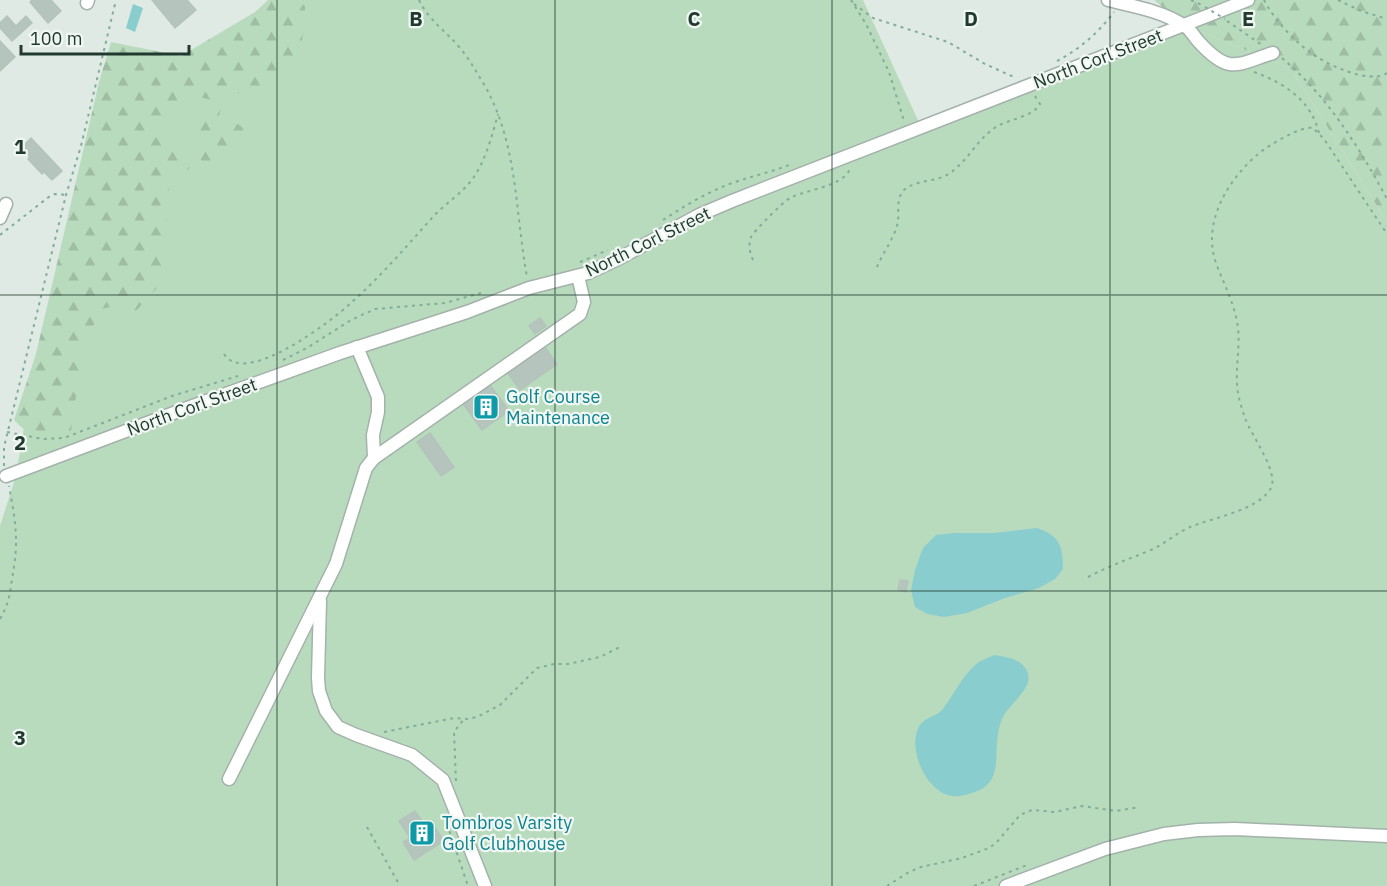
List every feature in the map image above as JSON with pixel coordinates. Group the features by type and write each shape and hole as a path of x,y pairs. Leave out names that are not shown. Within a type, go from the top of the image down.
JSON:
{"street":[{"name":"North Corl Street","path":"6,476 357,347 466,312 530,288 578,276 618,260 699,215 1248,0"},
{"path":"1114,1 1150,10 1185,25 1209,52 1223,62 1240,66 1273,53"},
{"path":"0,218 6,204"},
{"path":"229,779 339,556 364,475 374,458 574,319 584,308 578,276"},
{"path":"357,347 378,397 378,412 373,435 374,458"},
{"path":"320,598 318,678 322,703 332,721 338,727 356,735 412,755 443,780 485,886"},
{"path":"1006,886 1105,849 1164,834 1235,829 1387,836"}],"path":[{"path":"0,619 8,606 17,548 16,520 2,448 8,432 66,195 81,146 116,0"},
{"path":"419,0 435,24 466,56 498,114 507,139 516,184 527,277 519,280"},
{"path":"851,0 866,24 889,72 904,121 912,118"},
{"path":"1191,0 1225,19 1273,53 1310,84 1336,115 1387,200"},
{"path":"1264,0 1269,10 1310,53 1337,67 1360,75 1381,77 1387,73"},
{"path":"1338,0 1361,11 1387,18"},
{"path":"1055,62 1090,38 1114,1"},
{"path":"1233,65 1265,76 1296,95 1310,110 1319,133 1387,234"},
{"path":"1008,81 1017,78"},
{"path":"224,354 234,363 256,363 270,358 303,338 353,301 409,245 431,218 471,181 478,170 498,114"},
{"path":"1088,577 1119,561 1150,550 1188,528 1257,502 1269,491 1273,477 1254,438 1239,397 1238,327 1234,307 1213,254 1212,231 1216,211 1221,201 1256,156 1266,147 1304,128 1313,128 1319,133"},
{"path":"753,260 750,249 752,236 784,202 800,194 817,190 846,175 852,165 847,156"},
{"path":"658,224 683,207 712,192 794,163"},
{"path":"0,235 50,196 66,195"},
{"path":"581,262 610,249"},
{"path":"283,360 307,348 351,320 375,309 444,303 483,293"},
{"path":"8,432 43,439 64,438 172,396 241,375"},
{"path":"372,740 382,732 398,728 454,718 477,717 500,705 537,668 600,657 622,646"},
{"path":"456,786 454,732 464,719"},
{"path":"886,886 921,867 962,858 989,848 1020,815 1032,810 1055,812 1082,806 1116,812 1139,807"},
{"path":"446,821 468,886"},
{"path":"367,827 400,886"}],"green space":[{"path":"268,0 299,0 305,6 305,25 299,55 273,83 251,92 232,93 221,104 219,117 238,124 245,134 241,146 225,165 210,164 201,160 197,153 198,132 211,100 193,95 172,115 154,120 144,132 148,137 169,139 178,144 191,161 189,169 178,177 167,179 171,206 162,236 166,260 156,289 135,312 124,312 117,306 100,309 81,369 71,432 40,436 27,432 14,420 36,354 99,82 111,42 181,56 255,12"},
{"path":"299,0 863,0 921,127 1185,25 1291,69 1387,222 1387,886 0,886 0,526 16,476 36,354 85,161 305,6"},
{"path":"1154,0 1387,0 1387,222 1291,69 1185,25"}],"water":[{"path":"133,4 143,8 135,32 126,28"},
{"path":"1037,528 1055,538 1061,548 1063,569 1055,579 1039,588 967,613 944,617 927,614 915,607 911,590 915,570 923,548 936,535 994,533"},
{"path":"994,655 1020,662 1026,669 1028,682 1002,719 998,732 996,767 993,777 987,785 976,792 959,796 948,795 938,790 922,770 915,746 916,735 922,722 942,710 974,666"}],"building":[{"path":"32,0 51,0 61,11 48,23 30,2"},
{"path":"152,0 187,0 196,10 175,28"},
{"path":"7,16 16,26 26,16 32,23 12,41 0,28 0,23"},
{"path":"0,41 15,57 0,71"},
{"path":"31,138 62,171 52,180 44,172 42,174 21,148"},
{"path":"540,318 546,326 535,334 529,326"},
{"path":"544,346 557,364 520,390 507,372"},
{"name":"Golf Course Maintenance","path":"490,385 509,411 482,430 463,404"},
{"path":"430,433 454,467 441,476 417,442"},
{"path":"900,580 908,581 906,592 898,590"},
{"name":"Tombros Varsity Golf Clubhouse","path":"415,811 426,827 432,823 444,841 414,860 403,842 410,838 399,821"}],"place":[{"name":"Golf Course Maintenance","path":"486,407"},
{"name":"Tombros Varsity Golf Clubhouse","path":"422,833"}]}
